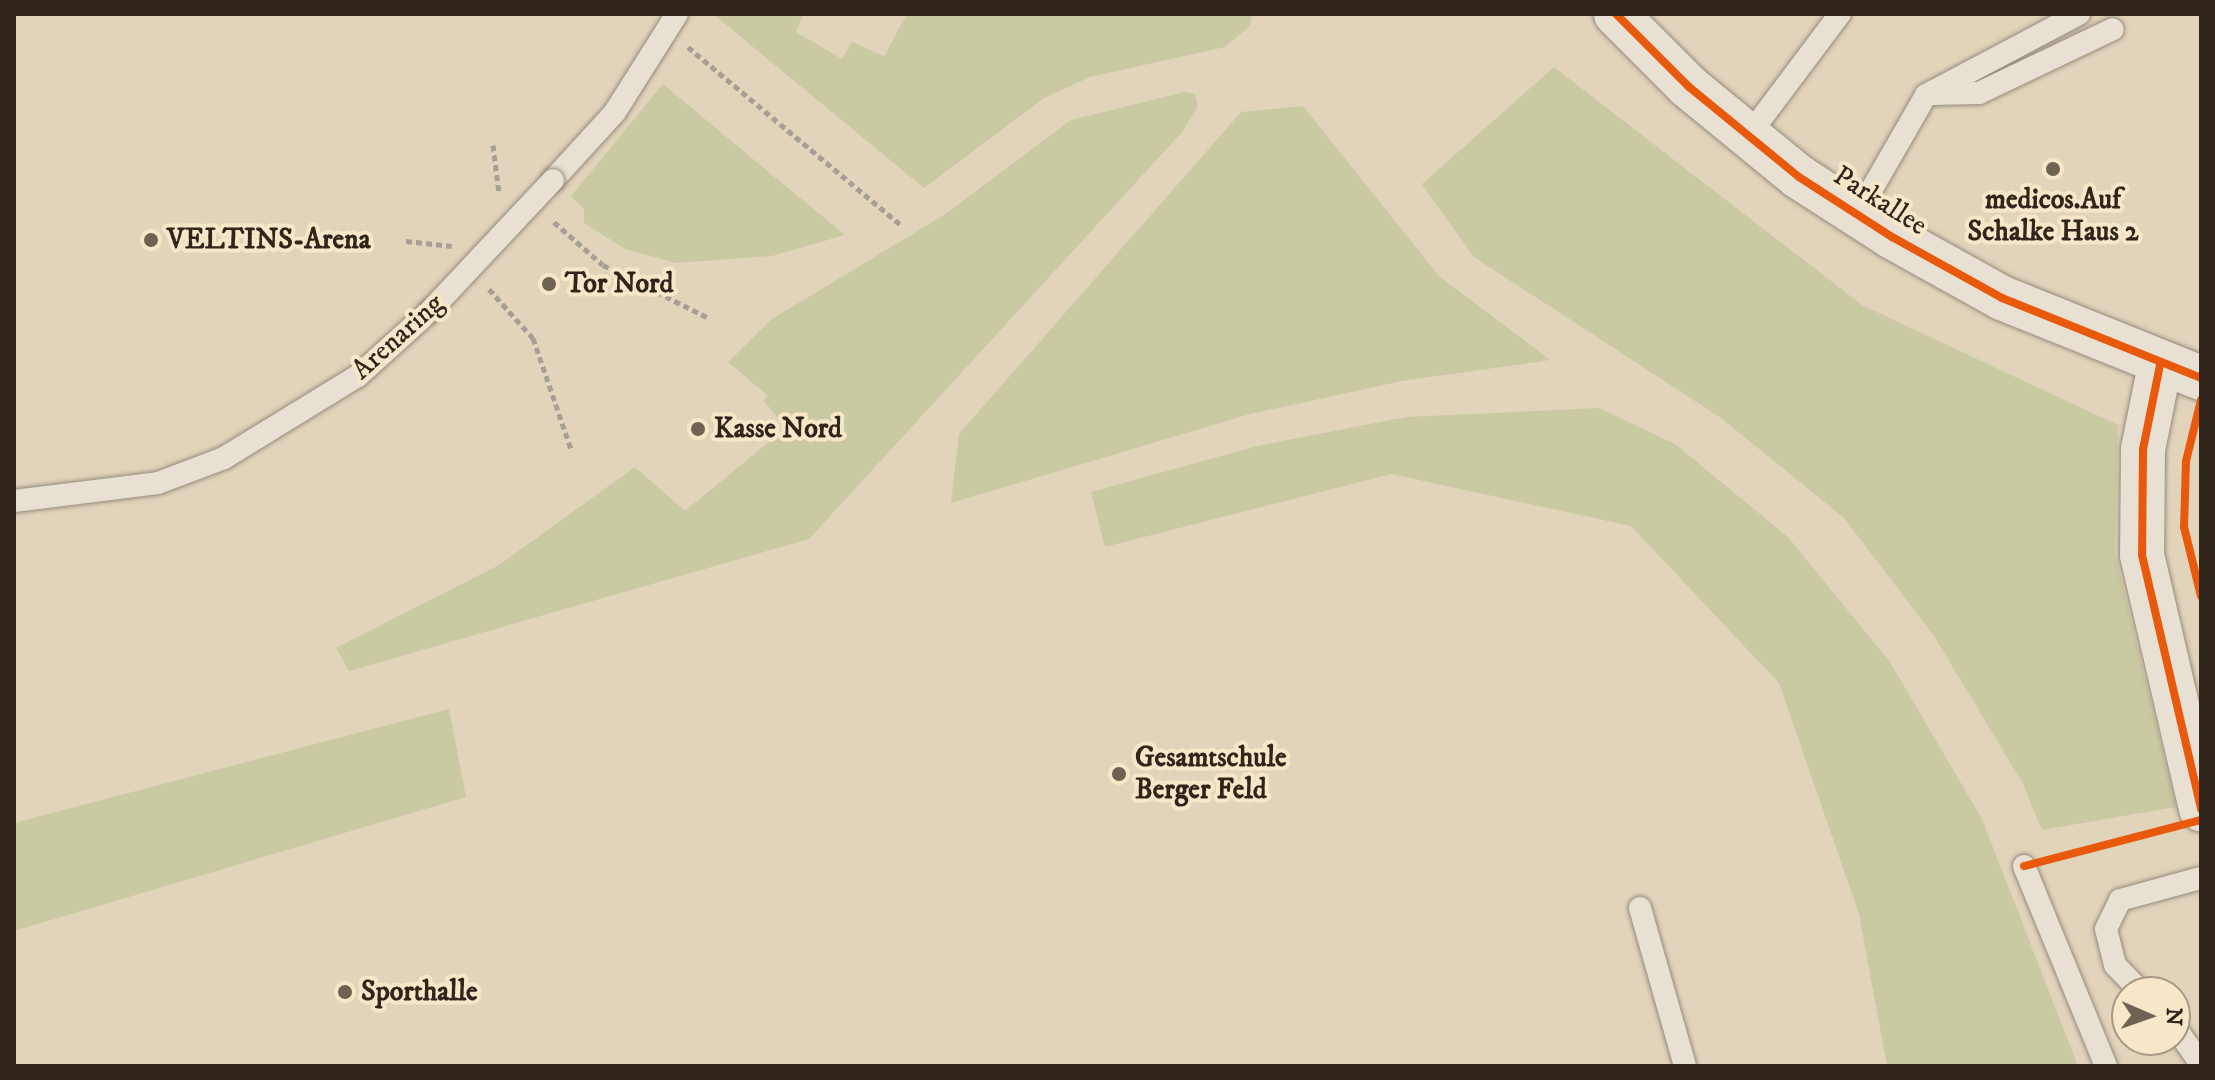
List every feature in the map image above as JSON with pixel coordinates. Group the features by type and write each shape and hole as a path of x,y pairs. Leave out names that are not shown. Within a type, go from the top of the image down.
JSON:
{"street":[{"name":"Parkallee","path":"1616,14 1749,135 1857,215 2002,298 2160,365 2201,378"},
{"path":"2160,365 2143,449 2142,555 2201,809"}],"lane":[{"name":"Arenaring","path":"14,501 158,483 224,458 358,376 431,310 615,112 677,14"},
{"path":"1749,135 1840,14"},
{"path":"1857,215 1926,95 2079,14"},
{"path":"1926,95 1979,93 2113,29"},
{"path":"2024,866 2106,1066"},
{"path":"2126,976 2115,965 2106,929 2120,900 2201,878"},
{"path":"1640,908 1685,1066"}],"path":[{"path":"696,54 900,224"},
{"path":"490,208 499,198 493,145"},
{"path":"499,198 511,203"},
{"path":"547,216 603,265 707,317"},
{"path":"454,246 463,236"},
{"path":"406,241 454,246 462,255"},
{"path":"484,284 533,338 571,449"}],"green space":[{"path":"713,14 804,14 796,32 842,59 852,42 884,56 907,14 1252,14 1250,26 1225,47 1090,77 1044,98 924,188"},
{"path":"1554,67 1862,305 2118,425 2115,553 2176,807 2042,830 2022,782 1934,636 1844,518 1721,418 1474,257 1422,184"},
{"path":"663,84 845,235 772,256 676,263 625,249 584,223 584,209 571,196"},
{"path":"1185,92 1195,94 1198,106 1183,131 809,539 349,671 336,648 499,565 635,467 685,511 786,428 764,401 767,395 728,362 772,319 944,215 1071,120"},
{"path":"1303,106 1439,276 1550,360 1402,381 1250,414 951,503 959,434 1241,112"},
{"path":"1599,408 1675,444 1788,537 1890,662 1982,819 2078,1066 1887,1066 1859,914 1779,683 1631,526 1391,474 1105,547 1091,492 1257,446 1406,417"},
{"path":"449,709 466,797 14,931 14,823"}],"cycle path":[{"path":"1616,14 1689,87 1799,177 1892,237 2002,298 2201,378"},
{"path":"2160,365 2143,449 2142,555 2201,809"},
{"path":"2201,400 2186,461 2184,527 2201,596"},
{"path":"2024,866 2201,820"}],"place":[{"name":"medicos.Auf Schalke Haus 2","path":"2053,169"},
{"name":"VELTINS-Arena","path":"151,240"},
{"name":"Tor Nord","path":"549,284"},
{"name":"Kasse Nord","path":"698,429"},
{"name":"Gesamtschule Berger Feld","path":"1119,774"},
{"name":"Sporthalle","path":"345,992"}]}
